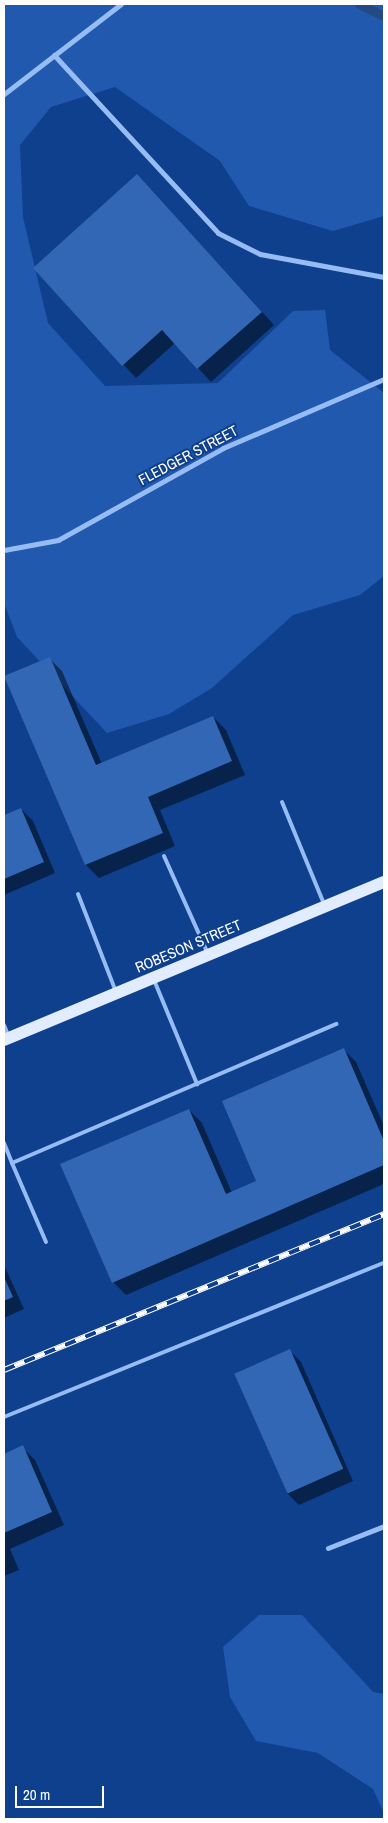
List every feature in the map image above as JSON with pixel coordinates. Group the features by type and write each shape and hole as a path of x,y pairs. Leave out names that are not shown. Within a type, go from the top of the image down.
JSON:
{"main road":[{"name":"ROBESON STREET","path":"7,1039 384,882"}],"street":[{"path":"4,94 121,4"},
{"path":"54,55 218,233 260,254 384,277"},
{"name":"FLEDGER STREET","path":"4,550 58,540 223,448 384,379"},
{"path":"328,1548 384,1526"}],"lane":[{"path":"282,802 325,906"},
{"path":"164,856 208,954"},
{"path":"78,894 116,994"},
{"path":"153,978 197,1084"},
{"path":"12,1163 337,1024"},
{"path":"4,1025 7,1039"},
{"path":"4,1143 46,1242"},
{"path":"4,1417 384,1263"}],"shaded area":[{"path":"4,4 384,4 384,216 333,231 249,206 220,161 115,87 51,107 20,145 23,217 48,323 105,386 218,383 293,311 325,310 330,350 384,393 384,576 360,595 293,615 212,688 169,714 107,733 17,637 4,603"},
{"path":"259,1615 302,1615 373,1692 384,1694 384,1813 373,1789 318,1753 256,1741 230,1697 223,1647"}],"building":[{"path":"137,174 262,312 197,369 162,330 122,366 33,268"},
{"path":"50,657 96,765 213,716 232,761 148,797 163,833 85,865 4,676"},
{"path":"21,808 44,862 4,879 4,815"},
{"path":"344,1048 384,1141 384,1165 112,1283 60,1164 189,1109 226,1194 256,1181 222,1101"},
{"path":"4,1277 13,1297 4,1301"},
{"path":"290,1349 343,1469 288,1493 234,1374"},
{"path":"23,1445 52,1512 4,1533 4,1454"}],"waterway":[{"path":"359,4 384,16"}],"railway":[{"path":"4,1370 384,1214"}]}
